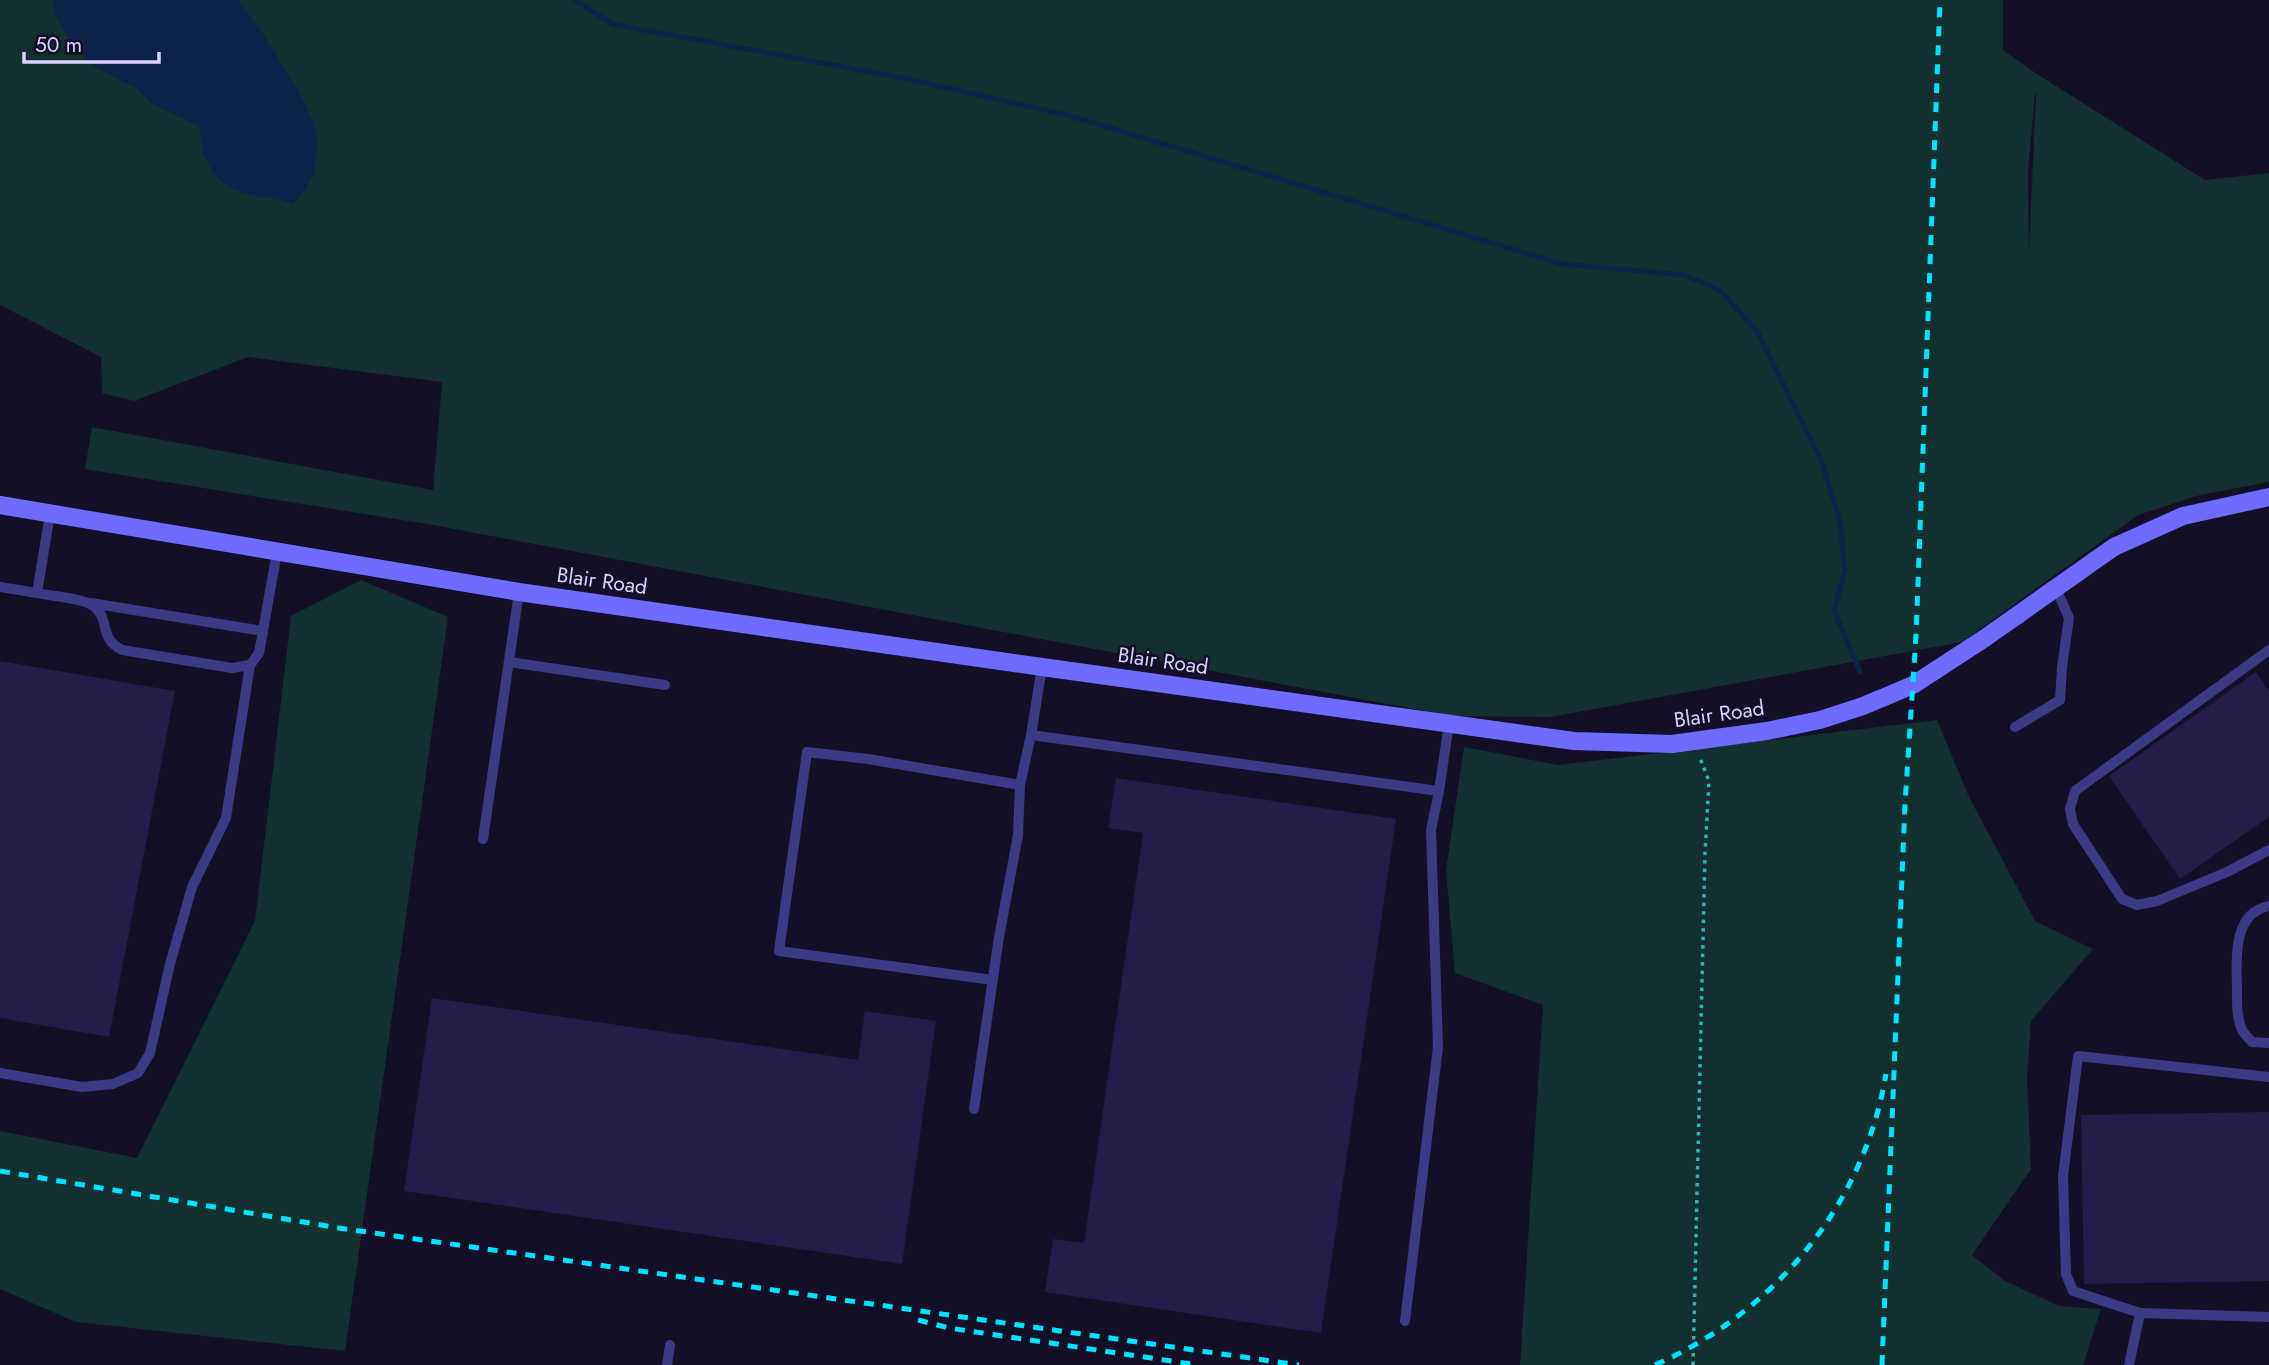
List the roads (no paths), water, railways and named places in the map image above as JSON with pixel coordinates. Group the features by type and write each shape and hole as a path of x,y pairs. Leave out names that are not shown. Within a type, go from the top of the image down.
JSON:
{"street":[{"name":"Blair Road","path":"0,505 519,592 1042,667 1574,741 1672,744 1780,729 1863,706 1913,685 2114,547 2183,516 2269,497"}],"lane":[{"path":"37,593 50,514"},
{"path":"0,1073 82,1087 113,1084 138,1073 150,1053 170,964 192,887 226,818 250,665 259,653 277,552"},
{"path":"0,587 263,631"},
{"path":"2015,727 2060,700 2069,618 2056,588"},
{"path":"483,839 519,592"},
{"path":"90,603 100,612 106,635 112,645 122,650 232,668 250,665"},
{"path":"2269,650 2075,790 2070,809 2073,824 2122,899 2137,905 2157,901 2227,872 2269,850"},
{"path":"509,662 664,685"},
{"path":"974,1109 1018,835 1020,785 1042,667"},
{"path":"1405,1321 1438,1047 1431,830 1449,724"},
{"path":"1031,735 1439,791"},
{"path":"993,979 779,951 807,752 868,759 1020,785"},
{"path":"2269,906 2260,908 2246,921 2236,949 2237,1007 2242,1031 2252,1042 2269,1043"},
{"path":"2269,1077 2078,1056 2063,1176 2066,1275 2073,1291 2140,1313 2269,1317"},
{"path":"2129,1365 2140,1313"},
{"path":"667,1365 670,1345"}],"water":[{"path":"53,0 238,0 281,63 303,101 315,129 317,149 314,170 300,197 292,203 241,192 221,181 205,157 198,125 151,103 138,89 94,66 73,45 57,18"}],"waterway":[{"path":"575,0 612,24 903,78 1067,115 1562,264 1685,275 1721,291 1758,333 1821,460 1840,521 1845,571 1834,610 1860,672"}],"railway":[{"path":"1882,1365 1905,804 1916,636 1940,0"},
{"path":"1655,1365 1698,1343 1739,1316 1775,1284 1807,1249 1835,1210 1858,1167 1875,1122 1886,1074"},
{"path":"0,1171 339,1228 1299,1365"},
{"path":"918,1320 949,1328 1198,1365"}]}
